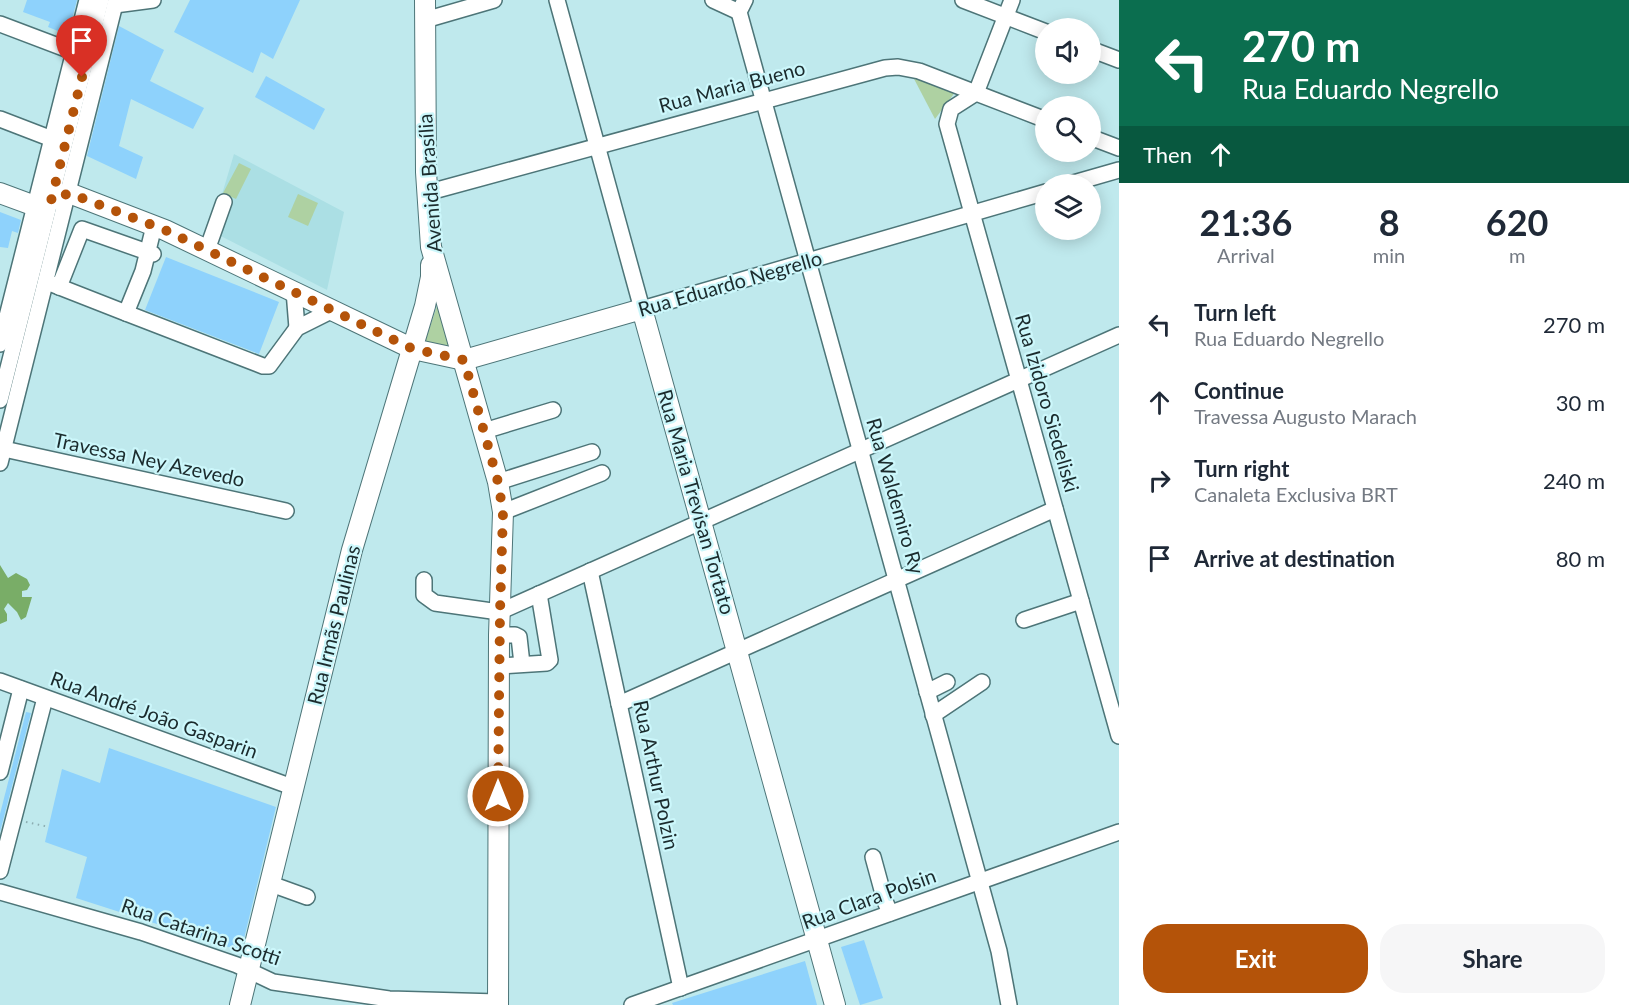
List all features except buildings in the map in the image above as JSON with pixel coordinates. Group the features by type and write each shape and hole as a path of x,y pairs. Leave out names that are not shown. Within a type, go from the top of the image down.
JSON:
{"main road":[{"name":"Avenida Brasília","path":"425,0 426,193 431,247 484,430 498,482 503,512 499,635 498,1004"},
{"name":"Rua Eduardo Negrello","path":"0,193 52,200 159,228 413,349 464,360 642,309"},
{"name":"Rua Irmãs Paulinas","path":"240,1005 357,532 429,291 431,247"},
{"name":"Rua Maria Trevisan Tortato","path":"642,309 835,1005"}],"street":[{"path":"53,285 52,139 87,0"},
{"path":"0,400 52,200 111,2 153,0"},
{"path":"425,20 494,0"},
{"name":"Rua Maria Trevisan Tortato","path":"557,0 642,309"},
{"path":"713,0 742,6"},
{"path":"963,0 1035,28"},
{"path":"976,93 1012,0"},
{"name":"Rua Waldemiro Ry","path":"742,6 763,100 980,882 1003,969 1009,1005"},
{"path":"1,27 74,52"},
{"path":"1101,53 1119,60"},
{"name":"Rua Maria Bueno","path":"426,193 873,70 898,67 919,71 1035,116"},
{"name":"Rua Izidoro Siedeliski","path":"976,93 951,109 947,124 1119,736"},
{"path":"0,119 52,139"},
{"path":"1101,141 1119,148"},
{"path":"1101,175 1119,170"},
{"name":"Rua Eduardo Negrello","path":"642,309 1035,195"},
{"path":"0,344 52,200"},
{"path":"207,250 224,202"},
{"path":"126,313 159,228"},
{"path":"2,456 53,285 82,229 149,256"},
{"path":"53,285 263,366 269,366 272,363 297,328 333,309"},
{"path":"294,291 297,328"},
{"path":"424,580 424,595 435,603 500,612 1119,335"},
{"path":"484,430 553,410"},
{"path":"498,482 592,452"},
{"name":"Travessa Ney Azevedo","path":"2,456 286,511"},
{"path":"503,512 602,473"},
{"path":"619,704 1055,509"},
{"name":"Rua Arthur Polzin","path":"590,571 681,988"},
{"path":"499,666 548,663 550,660 539,594"},
{"path":"1024,620 1081,601"},
{"path":"499,635 519,637 522,664"},
{"name":"Rua André João Gasparin","path":"0,681 295,788"},
{"path":"927,692 946,682"},
{"path":"933,715 982,682"},
{"path":"0,772 21,689"},
{"path":"0,871 45,698"},
{"name":"Rua Clara Polsin","path":"632,1005 1119,832"},
{"path":"873,857 890,914"},
{"path":"271,884 307,897"},
{"name":"Rua Catarina Scotti","path":"0,892 122,926 249,971 273,982 389,999 498,1004"}],"path":[{"path":"23,822 49,827"}],"shaded area":[{"path":"234,154 344,212 327,290 211,231"}],"green space":[{"path":"912,75 956,91 935,119"},
{"path":"239,163 251,169 236,199 223,193"},
{"path":"298,194 318,203 308,226 288,217"},
{"path":"438,303 452,350 424,345"},
{"path":"0,565 8,578 16,573 27,579 30,585 27,590 22,591 22,597 32,597 26,617 21,620 8,603 4,609 7,621 0,624"}],"route":[{"path":"82,77 51,201 69,193 165,230 413,349 464,360 498,482 503,512 498,796"}]}
